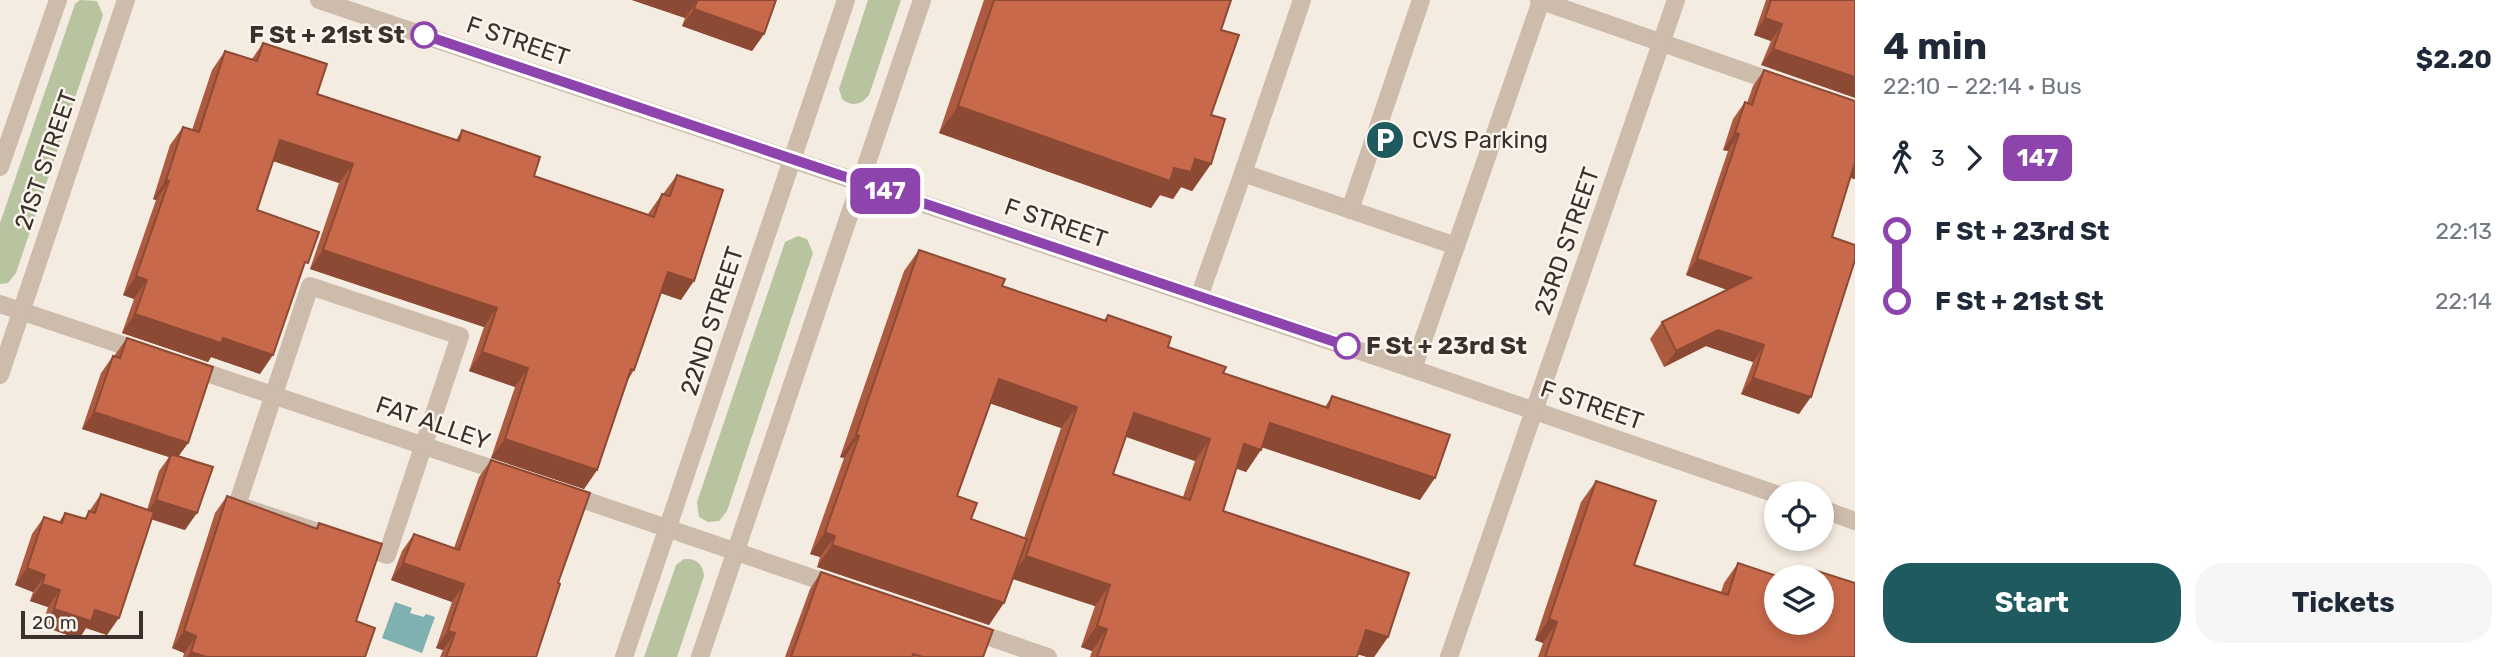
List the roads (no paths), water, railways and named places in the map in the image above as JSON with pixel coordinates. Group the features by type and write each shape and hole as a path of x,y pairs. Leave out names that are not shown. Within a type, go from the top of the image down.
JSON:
{"street":[{"name":"21ST STREET","path":"0,167 58,0"},
{"name":"21ST STREET","path":"0,375 126,0"},
{"name":"F STREET","path":"319,0 1764,490"},
{"name":"22ND STREET","path":"624,657 846,0"},
{"path":"700,657 922,0"},
{"path":"1199,297 1302,0"},
{"path":"1350,210 1421,0"},
{"path":"1413,369 1540,0 1794,89"},
{"name":"23RD STREET","path":"1449,657 1676,0"},
{"path":"1243,173 1456,246"},
{"path":"310,286 460,336 424,446 387,555 237,505 310,286"},
{"name":"FAT ALLEY","path":"0,304 856,592"},
{"path":"1834,513 1855,521"},
{"path":"958,627 1048,657"}],"water":[{"path":"395,602 412,608 410,613 435,617 422,653 382,638"}],"place":[{"name":"F St + 21st St","path":"424,35"},
{"name":"CVS Parking","path":"1385,140"},
{"name":"F St + 23rd St","path":"1347,346"}]}
